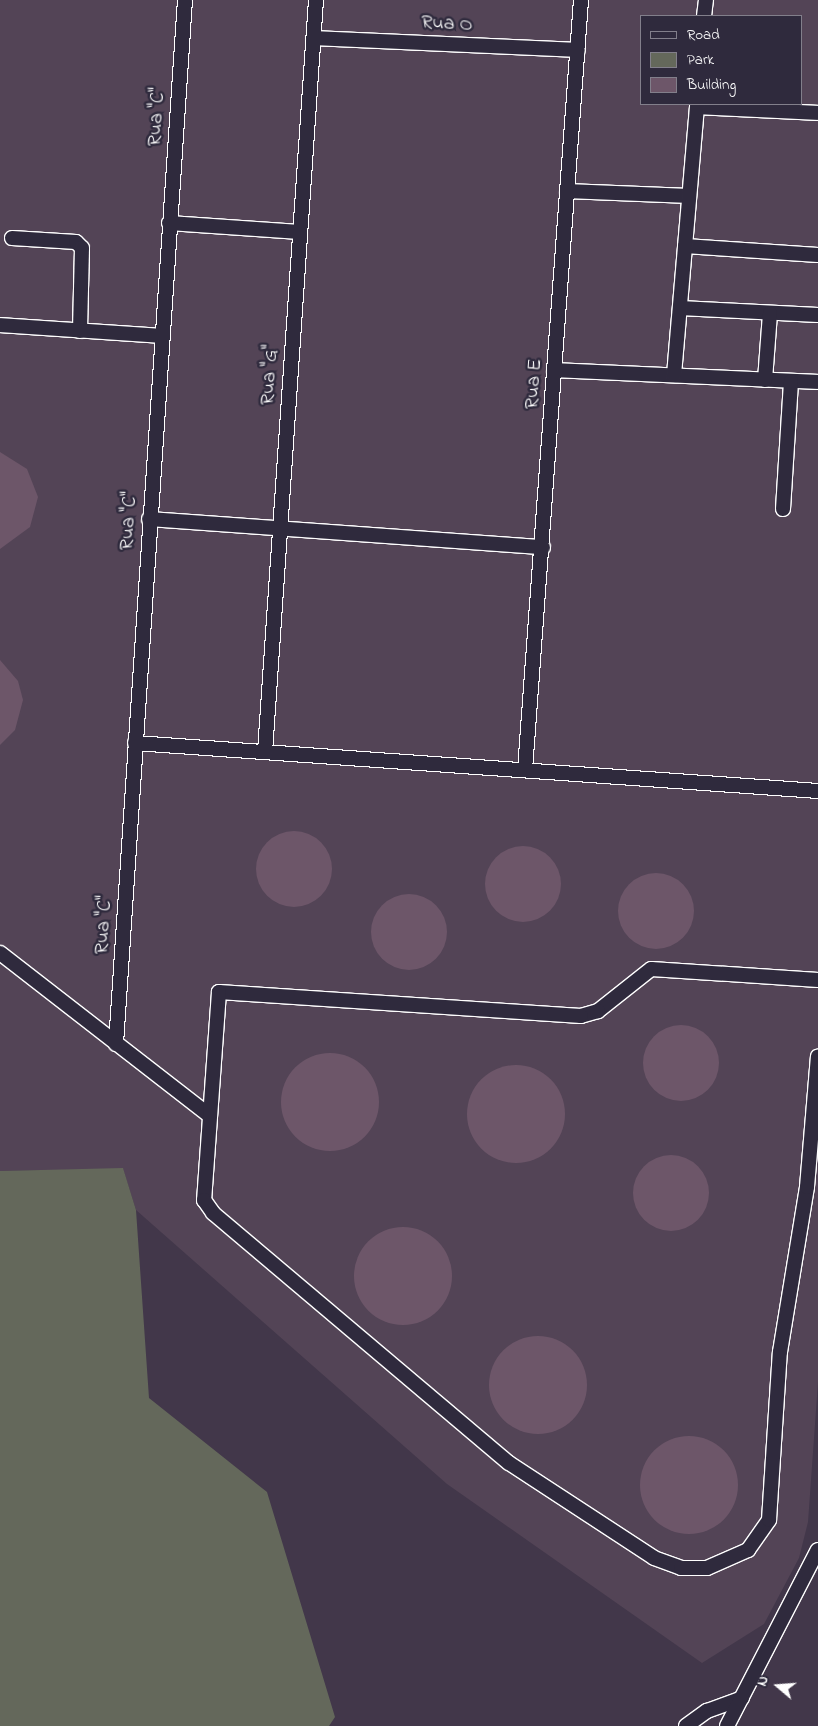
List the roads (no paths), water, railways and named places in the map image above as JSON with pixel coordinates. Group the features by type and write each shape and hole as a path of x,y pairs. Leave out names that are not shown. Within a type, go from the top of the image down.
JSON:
{"street":[{"name":"Rua \"C\"","path":"116,1044 160,336 185,0"},
{"name":"Rua \"G\"","path":"265,752 316,0"},
{"path":"704,15 706,0"},
{"name":"Rua E","path":"525,770 543,547 567,191 583,3"},
{"name":"Rua O","path":"314,38 578,50"},
{"path":"674,375 697,105 818,113"},
{"path":"567,191 689,196"},
{"path":"169,223 300,232"},
{"path":"12,238 76,242 82,248 80,331"},
{"path":"685,246 818,255"},
{"path":"680,308 818,315"},
{"path":"765,380 770,312"},
{"path":"0,326 160,336"},
{"path":"554,370 818,382"},
{"path":"783,509 791,381"},
{"path":"149,520 543,547"},
{"path":"135,743 818,791"},
{"path":"0,952 208,1115"},
{"path":"818,980 650,969 598,1012 581,1016 219,992 203,1192 213,1213 509,1463 654,1558 681,1568 708,1568 748,1550 760,1537 770,1515 780,1345 807,1187 818,1056"},
{"path":"727,1726 818,1550"},
{"path":"686,1726 707,1711 742,1698"}]}
